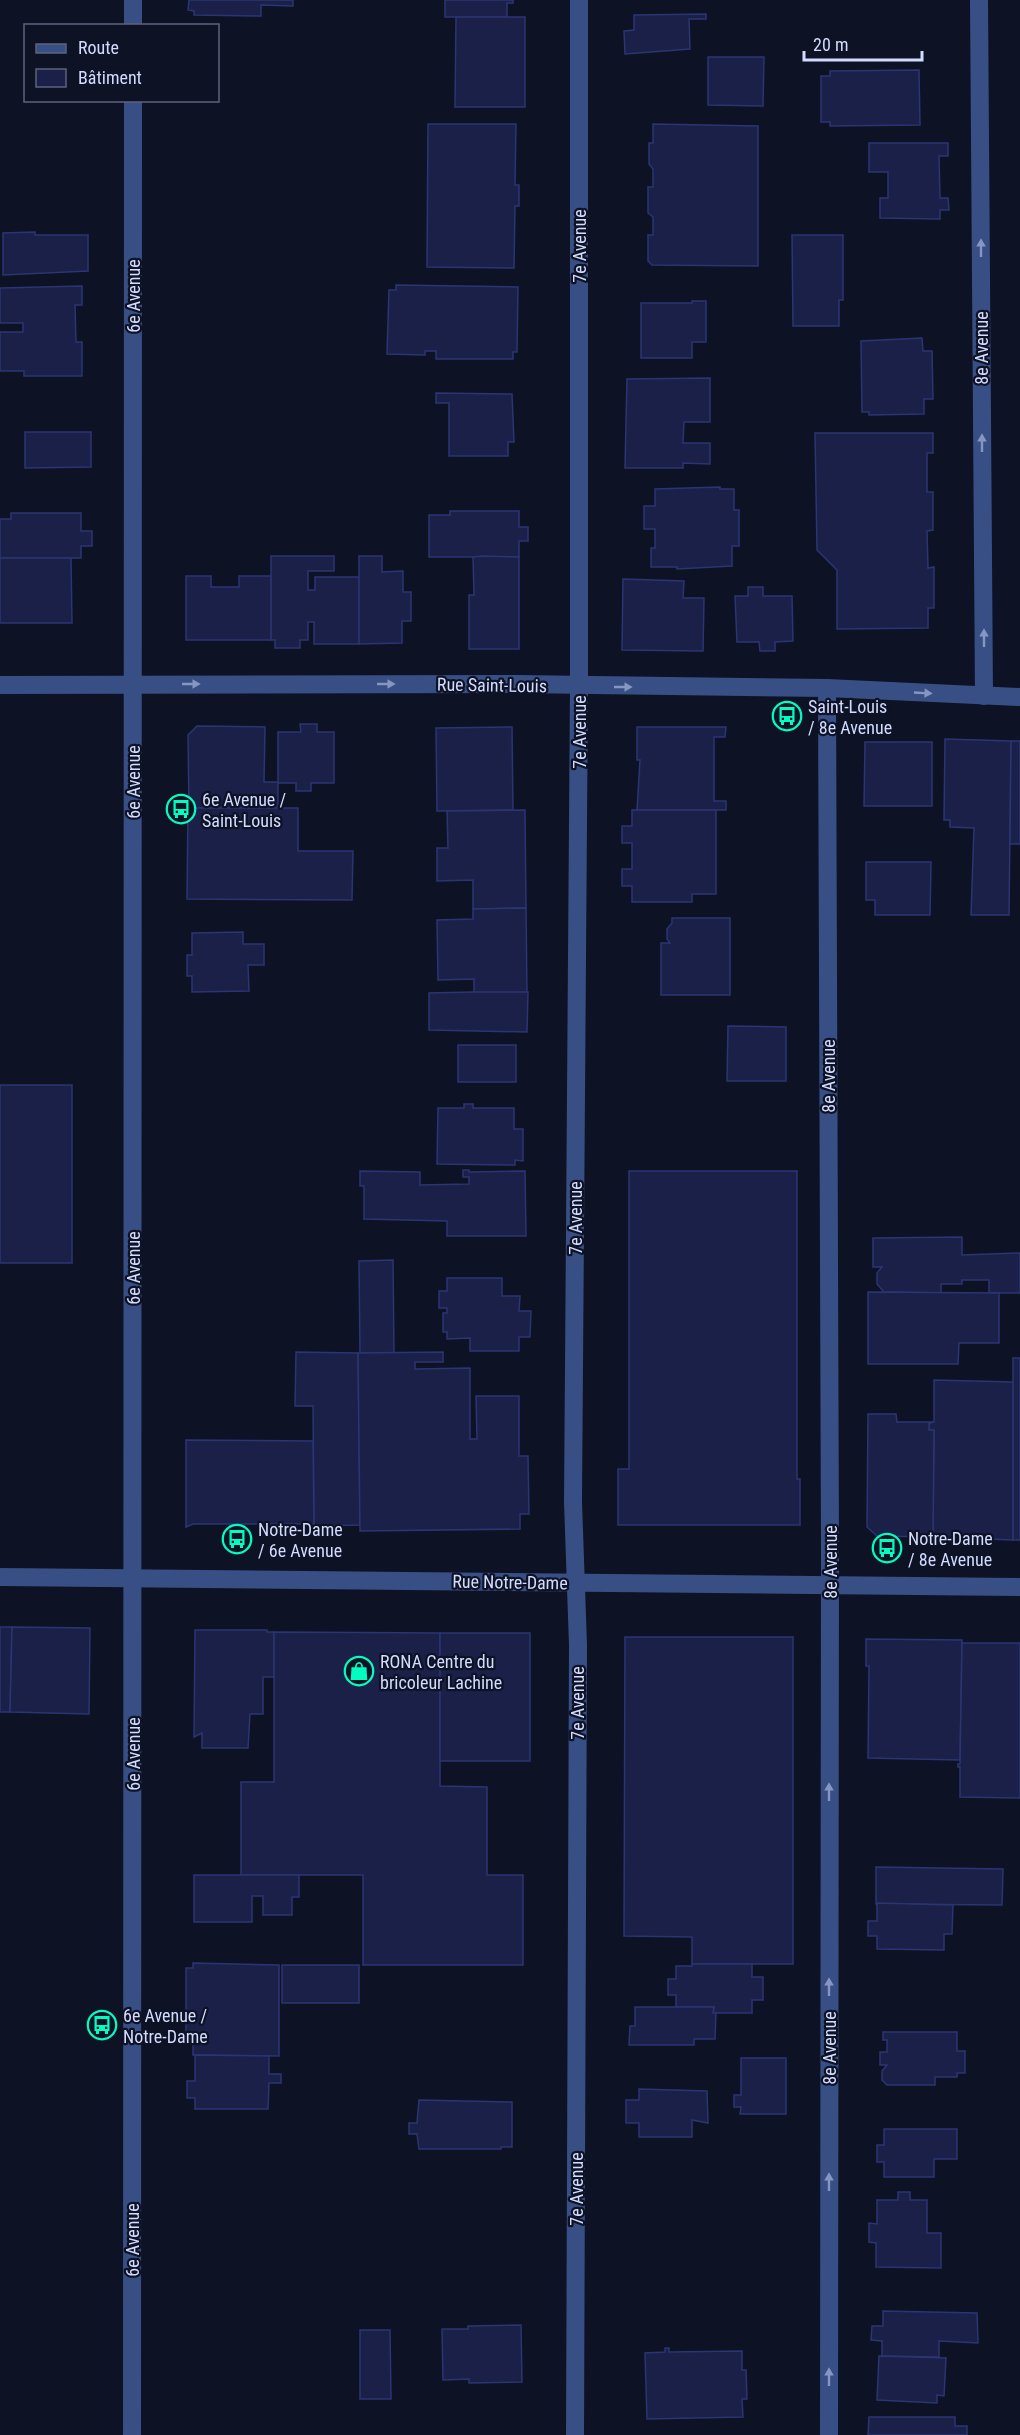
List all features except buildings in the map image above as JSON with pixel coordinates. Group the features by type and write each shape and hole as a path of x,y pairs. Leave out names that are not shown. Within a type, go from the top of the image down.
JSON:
{"street":[{"path":"133,0 133,24"},
{"name":"7e Avenue","path":"575,2435 578,1645 573,1502 579,686 579,0"},
{"name":"8e Avenue","path":"979,0 984,696"},
{"name":"6e Avenue","path":"132,2435 133,102"},
{"name":"Rue Saint-Louis","path":"0,685 827,688 1020,697"},
{"name":"8e Avenue","path":"827,688 831,1585 829,2435"},
{"name":"Rue Notre-Dame","path":"0,1577 1020,1587"}],"place":[{"name":"Saint-Louis / 8e Avenue","path":"787,716"},
{"name":"6e Avenue / Saint-Louis","path":"181,809"},
{"name":"Notre-Dame / 6e Avenue","path":"237,1539"},
{"name":"Notre-Dame / 8e Avenue","path":"887,1548"},
{"name":"RONA Centre du bricoleur Lachine","path":"359,1671"},
{"name":"6e Avenue / Notre-Dame","path":"102,2025"}]}
